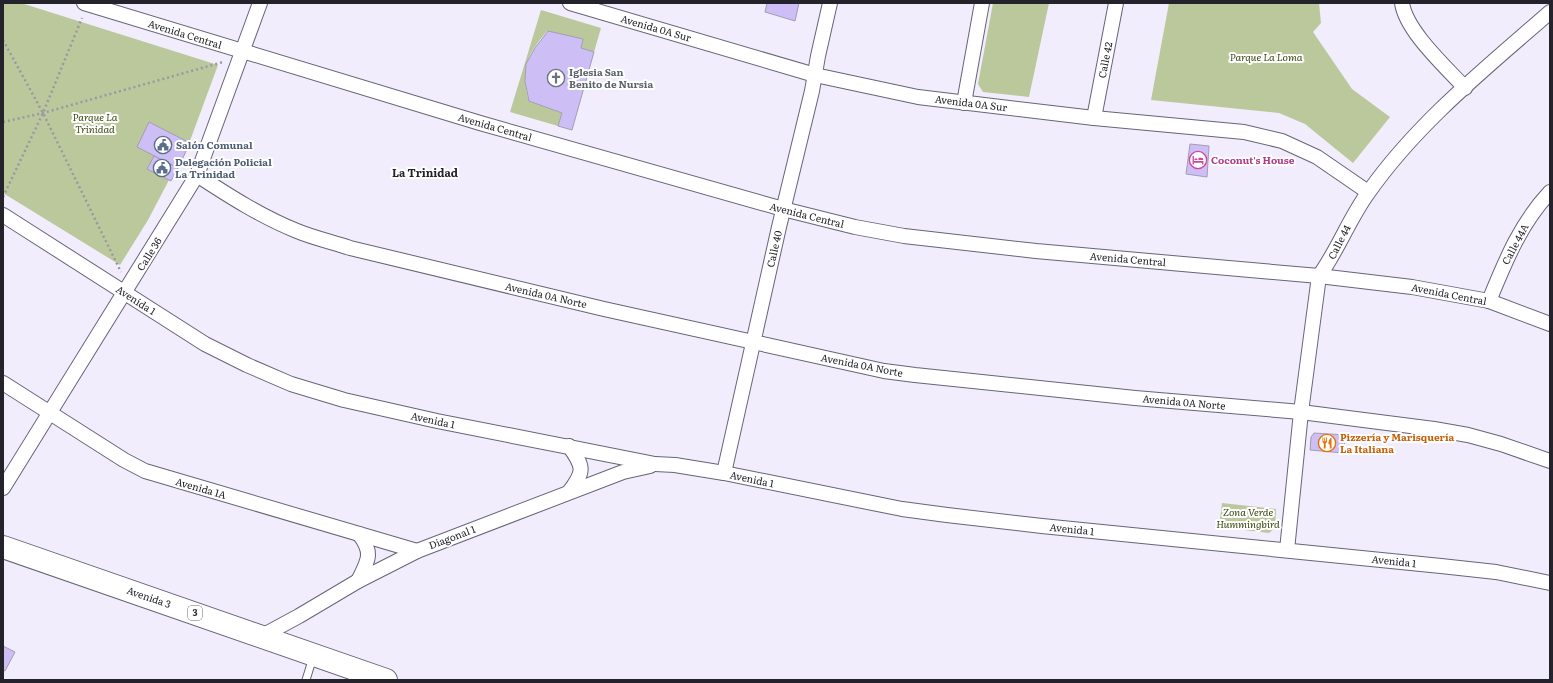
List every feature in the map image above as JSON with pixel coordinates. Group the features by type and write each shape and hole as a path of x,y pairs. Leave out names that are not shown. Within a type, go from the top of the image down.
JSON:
{"main road":[{"name":"Avenida 3","path":"3,547 262,636 313,655 352,672 386,680"}],"street":[{"name":"Avenida Central","path":"84,3 480,123 783,210 855,227 904,236 1036,251 1319,276 1412,287 1489,301 1550,324"},
{"name":"Calle 36","path":"3,488 197,175 260,3"},
{"name":"Avenida 0A Sur","path":"570,3 815,75 918,97 1094,118 1244,132 1282,140 1316,156 1368,192"},
{"name":"Calle 40","path":"724,473 783,210 812,91 830,3"},
{"path":"964,103 982,3"},
{"name":"Calle 42","path":"1094,118 1116,3"},
{"path":"1402,3 1407,20 1414,31 1465,88"},
{"name":"Calle 44","path":"1287,550 1301,412 1319,276 1329,262 1351,219 1368,192 1408,142 1465,88 1550,12"},
{"name":"Avenida 0A Norte","path":"197,175 264,216 288,228 358,250 597,307 884,371 1135,398 1301,412 1434,429 1468,435 1501,444 1550,461"},
{"name":"Calle 44A","path":"1489,301 1508,254 1519,233 1539,204 1550,192"},
{"name":"Avenida 1","path":"3,215 205,344 247,365 291,384 344,400 436,421 655,464 675,465 724,473 909,510 1042,526 1488,571 1550,583"},
{"name":"Avenida 1A","path":"3,383 124,460 146,471 417,550"},
{"path":"569,446 580,463 581,469 580,476 569,492"},
{"name":"Diagonal 1","path":"262,636 358,581 417,550 623,472 655,464"},
{"path":"358,581 366,565 369,553 368,546 359,534"}],"lane":[{"path":"306,680 313,655"}],"path":[{"path":"3,197 43,113 82,18"},
{"path":"3,40 43,113 121,272"},
{"path":"3,122 43,113 223,62"}],"green space":[{"name":"Parque La Trinidad","path":"3,3 21,3 218,65 191,138 148,220 120,265 3,193"},
{"path":"993,3 1049,3 1029,97 983,92 978,84"},
{"name":"Parque La Loma","path":"1169,3 1319,3 1321,23 1313,32 1352,89 1390,117 1353,163 1305,124 1279,113 1151,100"},
{"path":"541,10 601,28 594,52 581,48 583,39 547,31 530,55 525,71 526,90 529,101 562,113 558,126 510,112"},
{"name":"Zona Verde Hummingbird","path":"1222,503 1276,509 1275,528 1269,533 1219,527"}],"building":[{"path":"767,3 799,3 795,21 765,12"},
{"name":"Iglesia San Benito de Nursia","path":"548,31 583,39 581,48 594,52 572,130 558,126 562,113 529,101 525,82 526,64 535,48"},
{"name":"Salón Comunal","path":"149,122 190,143 178,168 137,147"},
{"name":"Coconut's House","path":"1190,144 1209,146 1207,177 1186,174"},
{"name":"Delegación Policial La Trinidad","path":"154,156 178,168 171,181 147,169"},
{"name":"Pizzería y Marisquería La Italiana","path":"1314,433 1346,435 1343,453 1310,450 1311,437"},
{"path":"3,646 15,652 5,671 3,670"}],"place":[{"name":"Iglesia San Benito de Nursia","path":"556,78"},
{"name":"Salón Comunal","path":"163,145"},
{"name":"Coconut's House","path":"1198,160"},
{"name":"Delegación Policial La Trinidad","path":"162,168"},
{"name":"Pizzería y Marisquería La Italiana","path":"1327,443"}],"district":[{"name":"La Trinidad","path":"425,173"}]}
